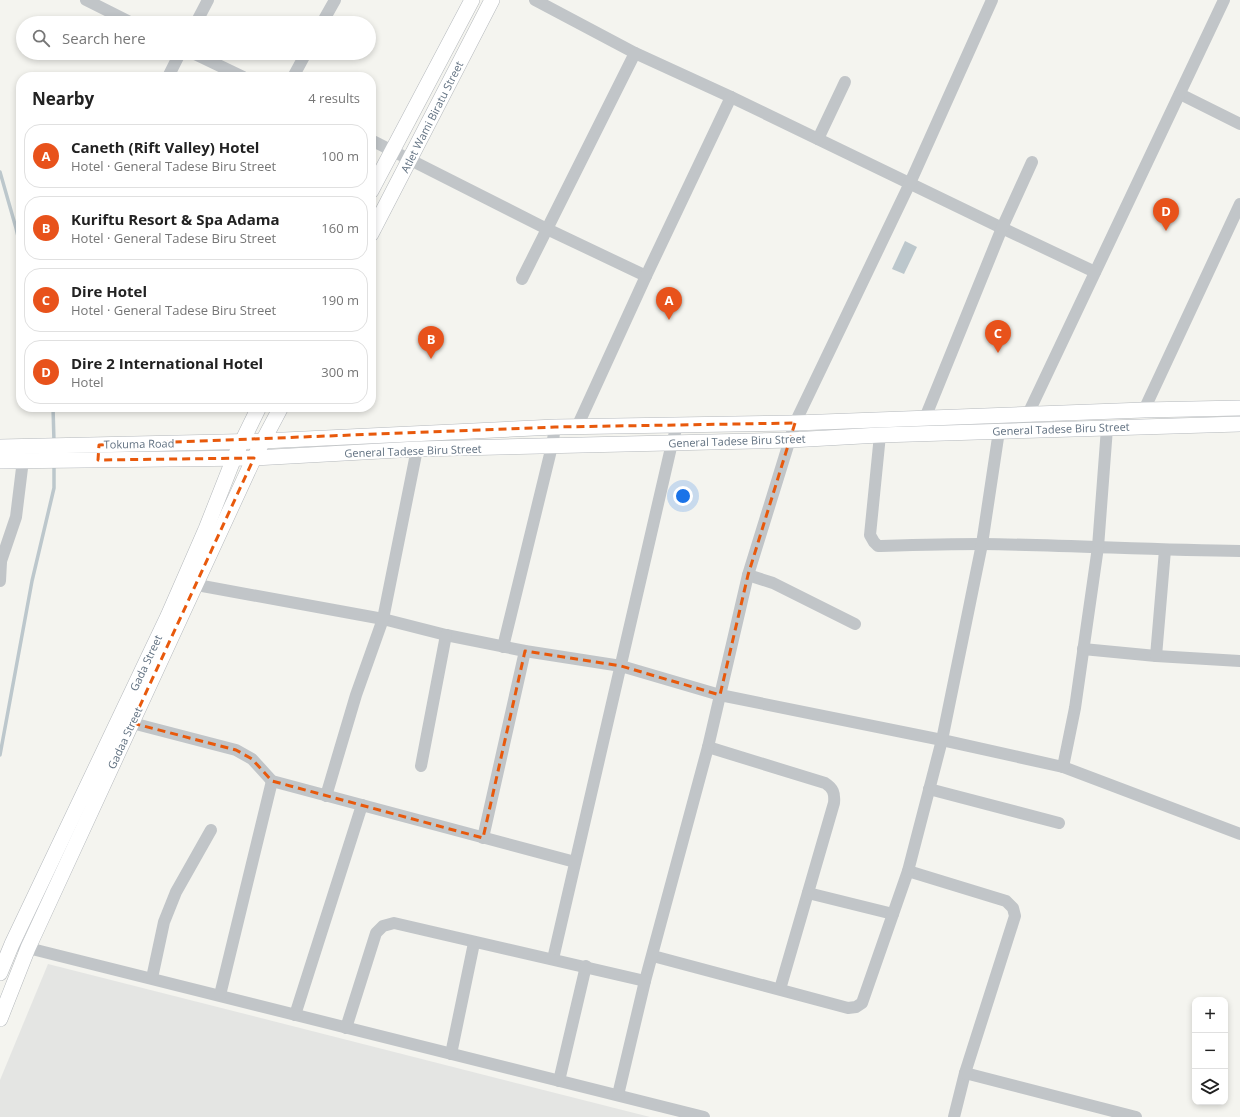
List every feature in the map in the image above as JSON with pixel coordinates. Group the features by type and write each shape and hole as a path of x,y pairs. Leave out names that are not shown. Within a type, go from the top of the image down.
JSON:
{"main road":[{"name":"Atlet Wami Biratu Street","path":"376,181 472,0"},
{"name":"Atlet Wami Biratu Street","path":"376,225 492,0"},
{"name":"General Tadese Biru Street","path":"242,442 555,427 795,423 1144,410 1240,408"},
{"path":"242,442 257,412"},
{"path":"263,441 278,412"},
{"name":"General Tadese Biru Street","path":"234,458 417,449 790,440 880,435 1240,424"},
{"name":"Gadaa Street","path":"0,1019 28,948 263,441"},
{"name":"Tokuma Road","path":"32,456 242,442"},
{"name":"Gada Street","path":"0,973 12,944 168,616 242,442"},
{"path":"0,447 32,456"},
{"name":"Tokuma Road","path":"98,452 234,458"},
{"path":"0,461 32,456"}],"street":[{"path":"88,0 119,16"},
{"path":"200,16 208,0"},
{"path":"326,16 335,0"},
{"path":"535,0 635,53 731,97 1096,272"},
{"path":"618,1095 645,981 708,747 748,575 795,423 910,183 992,0"},
{"path":"1022,430 1028,414 1224,0"},
{"path":"522,280 635,53"},
{"path":"170,72 176,60"},
{"path":"208,60 233,72"},
{"path":"296,72 302,60"},
{"path":"818,139 845,82"},
{"path":"1180,94 1240,124"},
{"path":"577,427 646,276 731,97"},
{"path":"376,142 547,229 646,276"},
{"path":"925,418 1002,228 1032,162"},
{"path":"1144,410 1240,204"},
{"path":"553,959 677,426"},
{"path":"503,647 552,446 555,427"},
{"path":"1063,767 1075,708 1098,547 1107,428"},
{"path":"652,956 848,1008 856,1007 862,1002 908,871 942,740 982,544 999,431"},
{"path":"880,435 870,535 878,546 982,544 1240,551"},
{"path":"326,796 356,695 383,619 417,449"},
{"path":"0,581 1,563 16,516 32,456"},
{"path":"1156,656 1165,550"},
{"path":"748,575 772,583 855,624"},
{"path":"196,585 383,619 446,635 503,647 621,666 720,695 942,740 1063,767 1240,834"},
{"path":"421,766 446,635"},
{"path":"1083,649 1156,656 1240,661"},
{"path":"483,838 525,651"},
{"path":"132,723 236,750 252,759 272,781 575,862"},
{"path":"708,747 825,783 831,786 835,794 834,803 780,989"},
{"path":"220,995 272,781"},
{"path":"929,789 1059,823"},
{"path":"295,1015 362,806"},
{"path":"152,978 164,922 176,892 211,830"},
{"path":"908,871 1006,901 1012,908 1015,916 965,1073 954,1117"},
{"path":"808,893 893,914"},
{"path":"346,1028 376,932 383,926 394,923 474,943 586,966 645,981"},
{"path":"451,1054 474,943"},
{"path":"12,944 704,1117"},
{"path":"559,1081 586,966"},
{"path":"965,1073 1136,1117"}],"highlighted area":[{"path":"795,423 748,575 720,695 621,666 525,651 483,838 272,781 252,759 236,750 132,723 254,458 98,460 99,445 555,427"}],"shaded area":[{"path":"905,241 917,247 904,274 892,269"},
{"path":"48,964 650,1117 0,1117 0,1080"}],"waterway":[{"path":"0,172 16,228"},
{"path":"53,412 54,442"},
{"path":"0,755 32,581 54,488 54,464"}],"place":[{"name":"Dire 2 International Hotel","path":"1166,231"},
{"name":"Caneth (Rift Valley) Hotel","path":"669,320"},
{"name":"Dire Hotel","path":"998,353"},
{"name":"Kuriftu Resort & Spa Adama","path":"431,359"}]}
